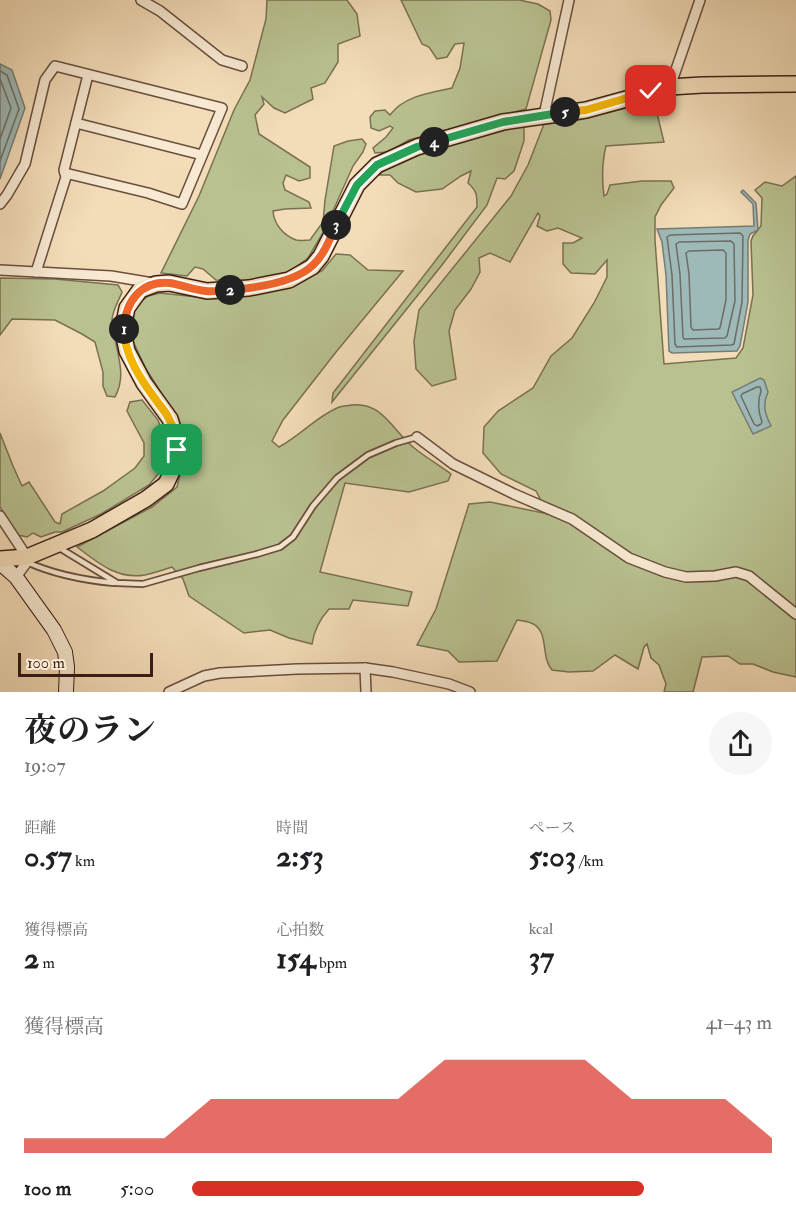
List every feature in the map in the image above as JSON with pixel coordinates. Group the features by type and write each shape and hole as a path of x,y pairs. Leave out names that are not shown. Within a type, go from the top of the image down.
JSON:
{"main road":[{"path":"0,561 27,559 92,530 146,499 166,484 174,467 177,450 176,435 170,419 144,383 127,351 124,336 127,308 140,290 156,284 169,283 207,291 249,288 289,280 312,267 321,256 357,185 377,165 417,147 503,122 586,110 670,87 796,84"}],"street":[{"path":"141,0 160,11 222,60 242,66"},
{"path":"544,115 568,0"},
{"path":"670,87 700,0"},
{"path":"0,204 24,164 45,80 55,66 222,108 182,204 148,193 65,173"},
{"path":"36,272 66,177 64,170 88,75"},
{"path":"76,123 202,155"},
{"path":"0,270 111,276 156,284"},
{"path":"417,437 453,464 572,519 629,558 665,572 686,577 715,576 736,572 749,576 796,614"},
{"path":"0,516 27,559 16,577"},
{"path":"0,561 16,577 54,630 65,652 66,692"},
{"path":"169,692 204,676 220,674 297,669 365,668 449,684 470,692"},
{"path":"365,668 366,692"}],"lane":[{"path":"27,559 45,570 62,576 87,581 143,584 280,547 293,537 313,506 337,478 368,455 417,437"},
{"path":"56,546 117,583"}],"green space":[{"path":"267,0 347,0 357,14 360,36 338,44 338,62 325,83 311,88 313,99 285,113 274,108 262,97 264,104 255,115 259,134 310,167 310,178 299,181 286,175 283,183 285,190 309,202 311,208 273,211 277,225 283,232 296,240 310,240 323,222 334,146 362,139 366,144 363,152 353,166 324,231 308,258 289,272 248,282 216,280 203,269 195,267 187,276 161,273 199,196 234,110 250,80 266,19"},
{"path":"401,0 519,0 538,4 550,11 551,20 526,109 409,140 388,152 375,153 373,148 393,128 390,126 379,131 371,128 370,117 375,111 385,110 390,115 402,103 410,99 452,88 460,68 464,43 455,44 447,57 437,59 429,47 422,44"},
{"path":"654,101 664,142 606,146 603,184 604,196 610,185 642,181 671,181 674,188 655,217 664,364 736,358 743,348 753,295 751,241 761,226 762,198 755,190 765,182 782,186 796,176 796,677 773,672 753,664 740,664 728,656 702,657 693,692 664,692 666,684 659,665 651,658 647,644 644,647 638,669 615,655 593,671 552,670 546,658 541,631 531,623 517,620 497,661 459,662 448,651 417,645 436,609 469,504 490,502 548,514 536,491 501,474 483,453 484,427 498,411 533,388 551,356 572,338 607,277 607,260 595,274 571,273 563,264 563,243 573,243 582,238 558,228 547,231 537,226 540,216 538,213 510,262 490,253 479,258 480,272 471,289 455,310 449,331 456,379 432,386 416,369 414,341 419,310 511,196 528,165 544,124 571,122"},
{"path":"524,125 524,141 514,171 505,179 497,178 487,205 332,402 333,393 477,207 476,194 468,183 471,171 442,189 416,192 398,183 390,175 380,175 384,167 397,159"},
{"path":"336,254 350,255 368,270 403,271 283,420 272,441 279,447 329,412 342,406 362,405 379,412 413,447 451,474 448,481 409,492 345,483 320,572 412,592 408,606 353,600 349,609 329,609 318,625 312,644 270,630 244,633 189,596 183,579 172,567 145,575 125,575 108,568 77,547 152,507 177,487 183,462 184,432 146,369 131,337 132,316 138,304 148,296 160,293 207,298 276,290 322,271"},
{"path":"0,278 55,279 118,285 122,292 112,319 121,373 119,389 115,397 107,396 103,386 103,372 95,342 82,334 55,320 12,319 0,335"},
{"path":"142,400 158,420 166,443 163,468 149,485 101,514 62,532 41,537 33,533 27,537 18,535 0,507 0,433 22,486 29,482 55,522 60,524 62,514 103,491 135,468 144,456 144,443 127,411 130,402"}],"water":[{"path":"0,64 12,70 25,108 0,179"},
{"path":"743,190 756,203 758,230 750,234 748,240 748,302 740,346 737,351 672,353 669,351 666,275 662,242 657,229 754,226 753,204 741,192"},
{"path":"760,378 764,380 768,392 765,409 771,426 753,434 732,392"}],"route":[{"path":"177,450 176,435 170,419 144,383 127,351 124,336 127,308 140,290 156,284 169,283 207,291 249,288 289,280 312,267 321,256 357,185 377,165 417,147 503,122 586,110 651,91"}]}
